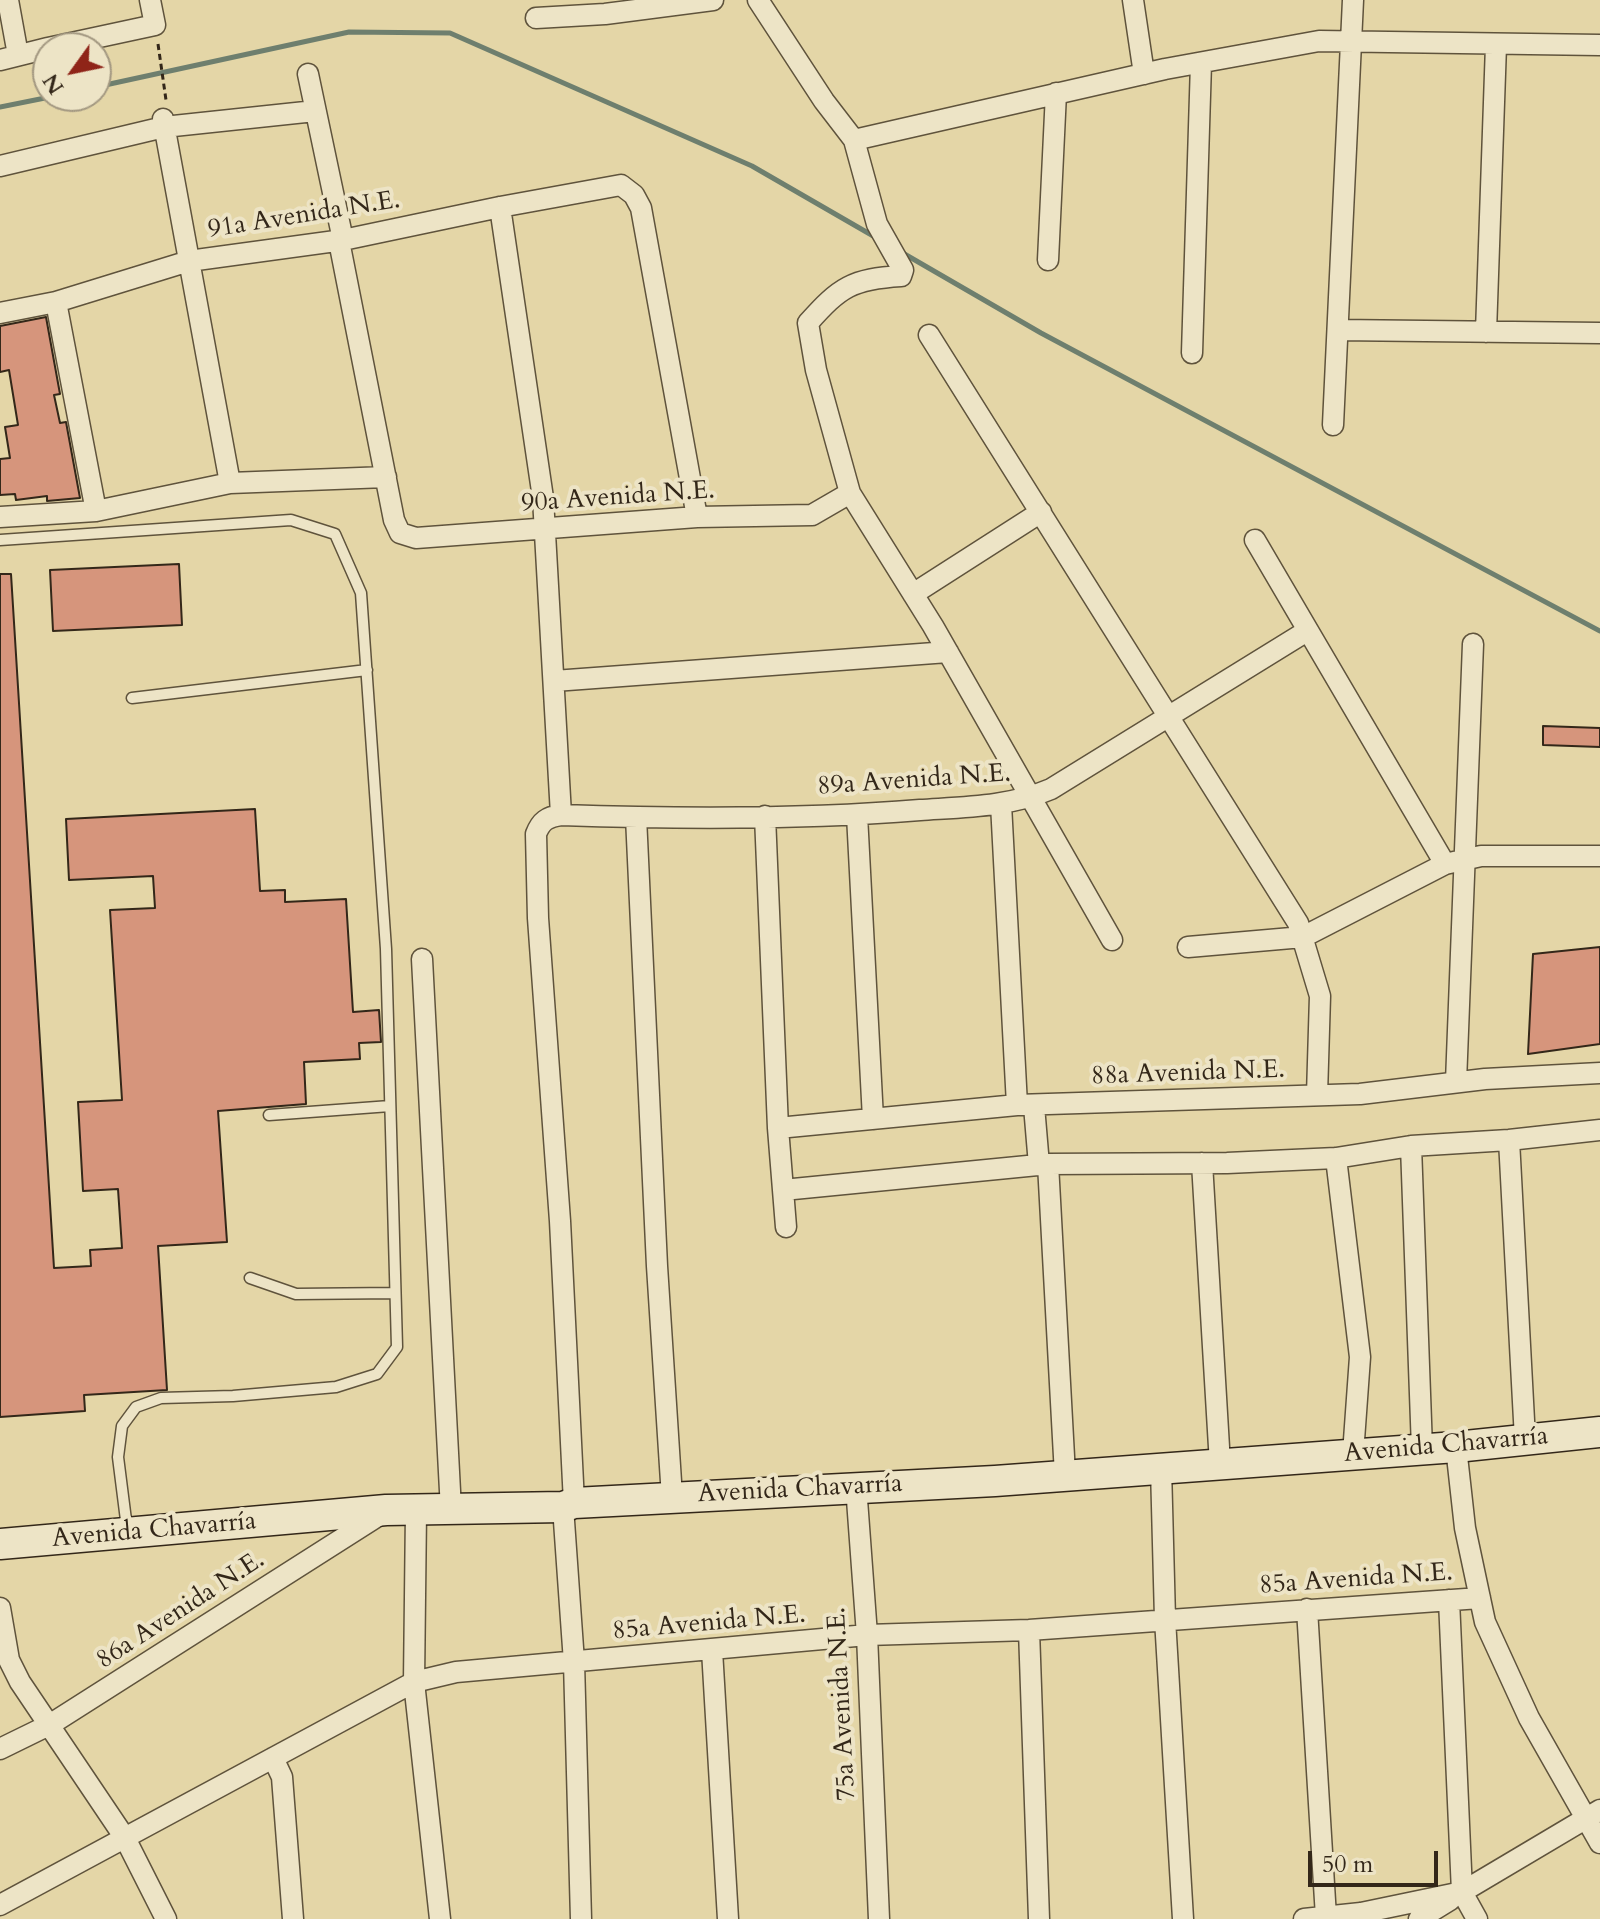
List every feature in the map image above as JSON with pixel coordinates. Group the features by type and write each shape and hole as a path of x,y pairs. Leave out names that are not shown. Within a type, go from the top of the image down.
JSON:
{"street":[{"path":"8,0 9,57 32,52"},
{"path":"112,34 155,25 150,0"},
{"path":"536,18 605,14 713,0"},
{"path":"758,0 824,101 854,140 877,224 903,270 901,276 870,278 833,295 808,323 816,370 850,493 948,652 1112,940"},
{"path":"1133,0 1144,74"},
{"path":"1333,425 1353,0"},
{"path":"854,140 1144,74 1319,41 1600,45"},
{"path":"1486,332 1496,45"},
{"path":"1192,353 1201,63"},
{"path":"0,517 96,511 230,483 386,477 339,241 343,240 308,74"},
{"path":"1048,260 1056,93"},
{"path":"0,166 163,123 315,111"},
{"path":"163,123 230,483"},
{"name":"91a Avenida N.E.","path":"0,313 56,302 189,261 343,240 621,185 634,195 641,208 697,517"},
{"path":"500,207 543,498 561,815 549,817 540,823 536,834 538,918 560,1221 581,1919"},
{"path":"56,302 96,511"},
{"path":"1338,330 1600,333"},
{"path":"929,335 1298,923 1320,996 1317,1095"},
{"name":"90a Avenida N.E.","path":"386,477 394,520 400,533 416,538 697,517 812,515 850,493"},
{"path":"913,594 1041,512"},
{"path":"1255,540 1307,631 1455,862"},
{"name":"89a Avenida N.E.","path":"561,815 857,815 1001,804 1031,798 1171,718 1307,631"},
{"path":"1456,1082 1455,862 1473,644"},
{"path":"554,681 948,652"},
{"path":"1001,804 1026,1106 1044,1164 1065,1475"},
{"path":"857,815 873,1119"},
{"path":"765,816 778,1128 786,1227"},
{"path":"636,817 657,1266 672,1497"},
{"path":"1188,947 1303,937 1455,862 1481,856 1600,856"},
{"path":"422,959 451,1510"},
{"name":"88a Avenida N.E.","path":"778,1128 1026,1106 1360,1094 1456,1082 1600,1073"},
{"path":"783,1190 1044,1164 1336,1158 1411,1146 1600,1130"},
{"path":"1509,1140 1525,1439"},
{"path":"1411,1146 1422,1449"},
{"path":"1336,1158 1360,1357 1353,1454"},
{"path":"1202,1163 1220,1464"},
{"name":"Avenida Chavarría","path":"0,1544 401,1511 568,1505 856,1486 995,1481 1456,1447 1600,1432"},
{"path":"1456,1447 1465,1528 1485,1622 1529,1718 1593,1815 1600,1843"},
{"path":"1161,1468 1165,1619 1183,1919"},
{"name":"75a Avenida N.E.","path":"856,1486 867,1635 879,1919"},
{"path":"401,1511 414,1682 440,1919"},
{"name":"86a Avenida N.E.","path":"0,1749 51,1724 401,1511"},
{"name":"85a Avenida N.E.","path":"0,1905 414,1682 456,1672 867,1635 1029,1630 1480,1598"},
{"path":"1449,1600 1462,1892 1477,1919"},
{"path":"0,1608 9,1660 20,1682 125,1838 166,1919"},
{"path":"1307,1609 1326,1917"},
{"path":"1029,1630 1039,1919"},
{"path":"712,1650 728,1919"},
{"path":"273,1758 282,1777 293,1919"},
{"path":"1419,1919 1593,1815"},
{"path":"1304,1919 1361,1913 1462,1892"}],"lane":[{"path":"0,540 291,520 335,534 361,593 386,949 397,1347 377,1374 336,1387 233,1396 161,1398 136,1407 122,1426 118,1457 128,1534"},
{"path":"132,698 367,670"},
{"path":"269,1115 390,1106"},
{"path":"250,1278 296,1294 395,1293"}],"path":[{"path":"160,62 166,95"}],"building":[{"path":"46,317 60,394 54,395 60,423 66,422 80,498 47,501 47,496 16,500 15,494 0,495 0,459 10,458 5,427 18,425 9,370 0,372 0,326"},
{"path":"179,564 182,625 53,631 50,570"},
{"path":"0,574 11,574 54,1268 91,1266 90,1250 122,1248 118,1189 83,1191 78,1102 122,1100 110,910 155,908 153,876 69,880 66,819 255,809 260,891 285,890 285,902 346,899 353,1012 379,1010 381,1042 359,1043 360,1059 304,1062 306,1104 218,1111 227,1242 158,1246 167,1390 84,1395 85,1411 0,1417"},
{"path":"1543,726 1600,728 1600,747 1543,745"},
{"path":"1600,947 1600,1044 1528,1054 1533,954"}],"waterway":[{"path":"112,84 349,32 450,33 752,166 875,237"},
{"path":"0,107 32,101"},
{"path":"901,252 1041,333 1600,631"}]}
